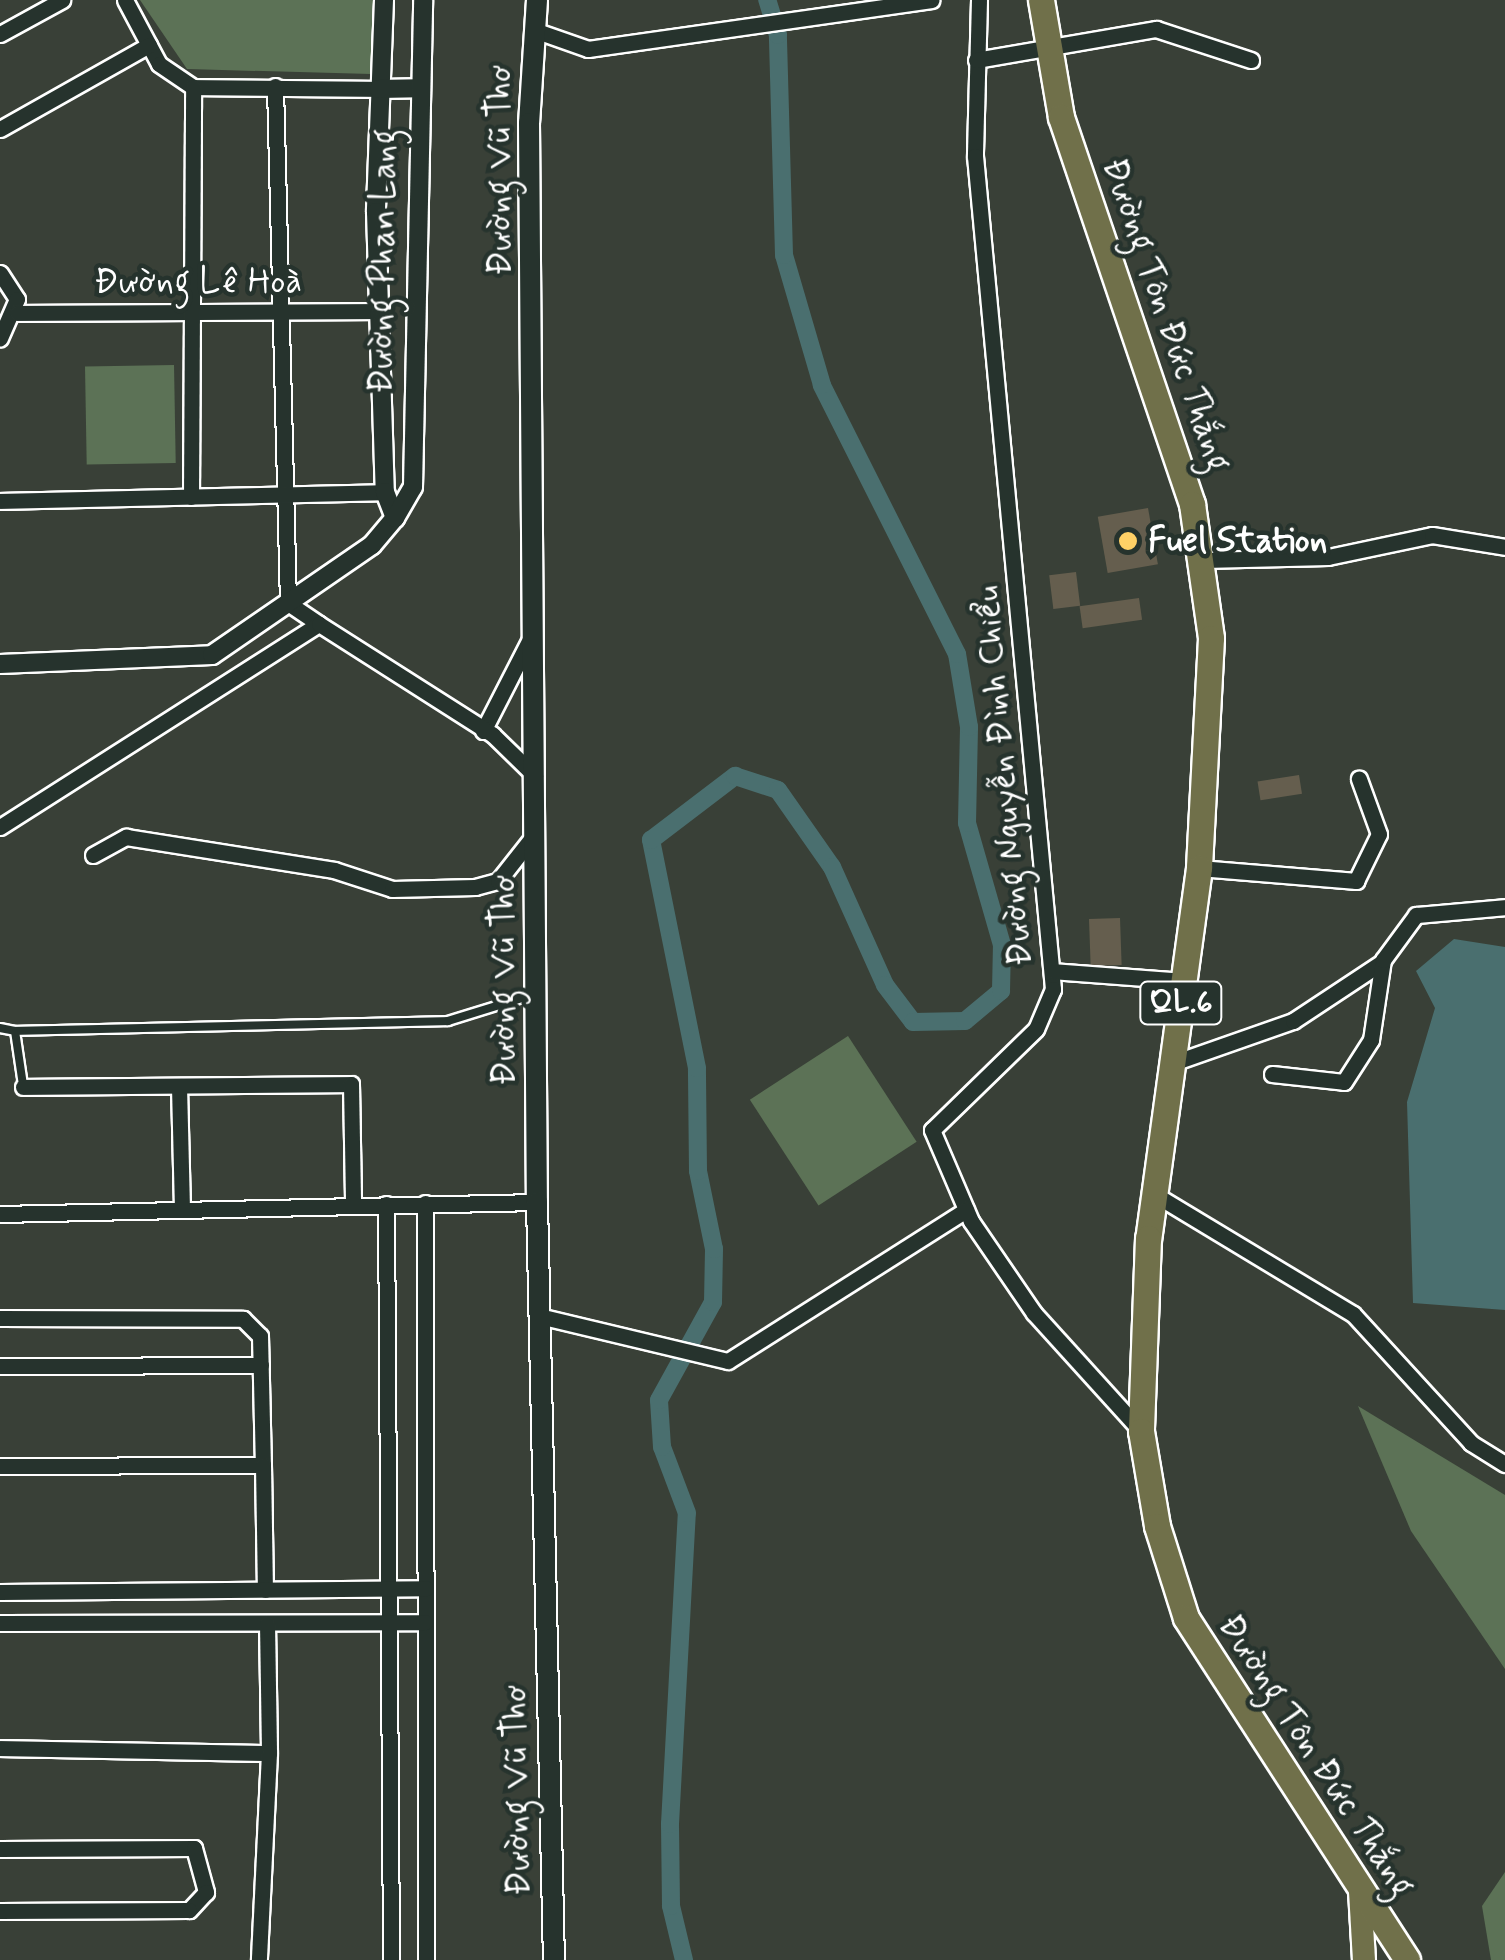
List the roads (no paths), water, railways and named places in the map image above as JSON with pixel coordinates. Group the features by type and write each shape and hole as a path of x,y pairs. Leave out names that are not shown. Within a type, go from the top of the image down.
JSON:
{"highway":[{"name":"Đường Tôn Đức Thắng","path":"1040,0 1045,50 1168,417 1203,560 1212,638 1199,868 1154,1194 1142,1431 1157,1526 1186,1618 1407,1960"}],"main road":[{"name":"Đường Vũ Thơ","path":"538,0 534,30 537,1202 554,1960"},
{"path":"1360,1891 1364,1960"}],"street":[{"path":"0,34 62,0"},
{"path":"125,0 170,77 193,87 418,88"},
{"name":"Đường Phan Lang","path":"384,0 379,89 379,310 385,492 395,518"},
{"name":"Đường Phan Lang","path":"395,518 413,487 413,309 423,0"},
{"path":"534,30 588,49 707,28 932,0"},
{"name":"Đường Nguyễn Đình Chiểu","path":"978,0 975,156 1052,971 1036,1029 932,1130 966,1210 1034,1314 1142,1431"},
{"path":"976,60 1156,29 1250,60"},
{"path":"0,129 149,45"},
{"path":"275,86 288,602"},
{"path":"191,497 193,87"},
{"path":"0,273 17,313 0,338"},
{"path":"379,310 413,309"},
{"name":"Đường Lê Hoà","path":"17,313 379,310"},
{"path":"0,501 385,492"},
{"path":"0,664 185,662 212,655 288,602 395,518"},
{"path":"1203,560 1328,557 1432,535 1505,547"},
{"path":"288,602 483,732 536,777"},
{"path":"0,827 318,624"},
{"path":"483,732 536,626"},
{"path":"1199,868 1356,881 1379,834 1360,778"},
{"path":"93,854 126,837 334,870 392,888 476,887 498,881 536,833"},
{"path":"1173,1063 1292,1021 1383,960 1428,910 1505,907"},
{"path":"1272,1074 1327,1084 1354,1073 1376,1022 1383,960"},
{"path":"1052,971 1184,981"},
{"path":"22,1088 351,1084 353,1204"},
{"path":"179,1086 182,1207"},
{"path":"1154,1194 1353,1314 1471,1444 1505,1464"},
{"path":"0,1214 537,1202"},
{"path":"425,1203 426,1960"},
{"path":"386,1204 391,1960"},
{"path":"540,1316 618,1342 711,1360 773,1340 966,1210"},
{"path":"0,1318 244,1318 260,1336 266,1590"},
{"path":"0,1366 261,1365"},
{"path":"0,1466 263,1464"},
{"path":"0,1592 426,1588"},
{"path":"260,1960 268,1753 267,1622"},
{"path":"0,1623 425,1622"},
{"path":"0,1748 268,1753"},
{"path":"0,1849 194,1848 206,1892 189,1910 0,1910"}],"lane":[{"path":"0,1028 15,1031 448,1021 536,994"},
{"path":"15,1031 22,1088"}],"water":[{"path":"1454,939 1505,947 1505,1310 1413,1303 1407,1102 1435,1008 1416,971"}],"waterway":[{"path":"684,1960 671,1906 670,1824 687,1513 662,1447 659,1400 713,1302 714,1249 698,1171 697,1068 651,840 735,776 778,790 832,867 885,985 913,1022 965,1021 1001,991 1002,945 967,823 969,727 957,654 822,385 784,255 778,35 767,0"}],"place":[{"name":"Fuel Station","path":"1128,541"}]}
